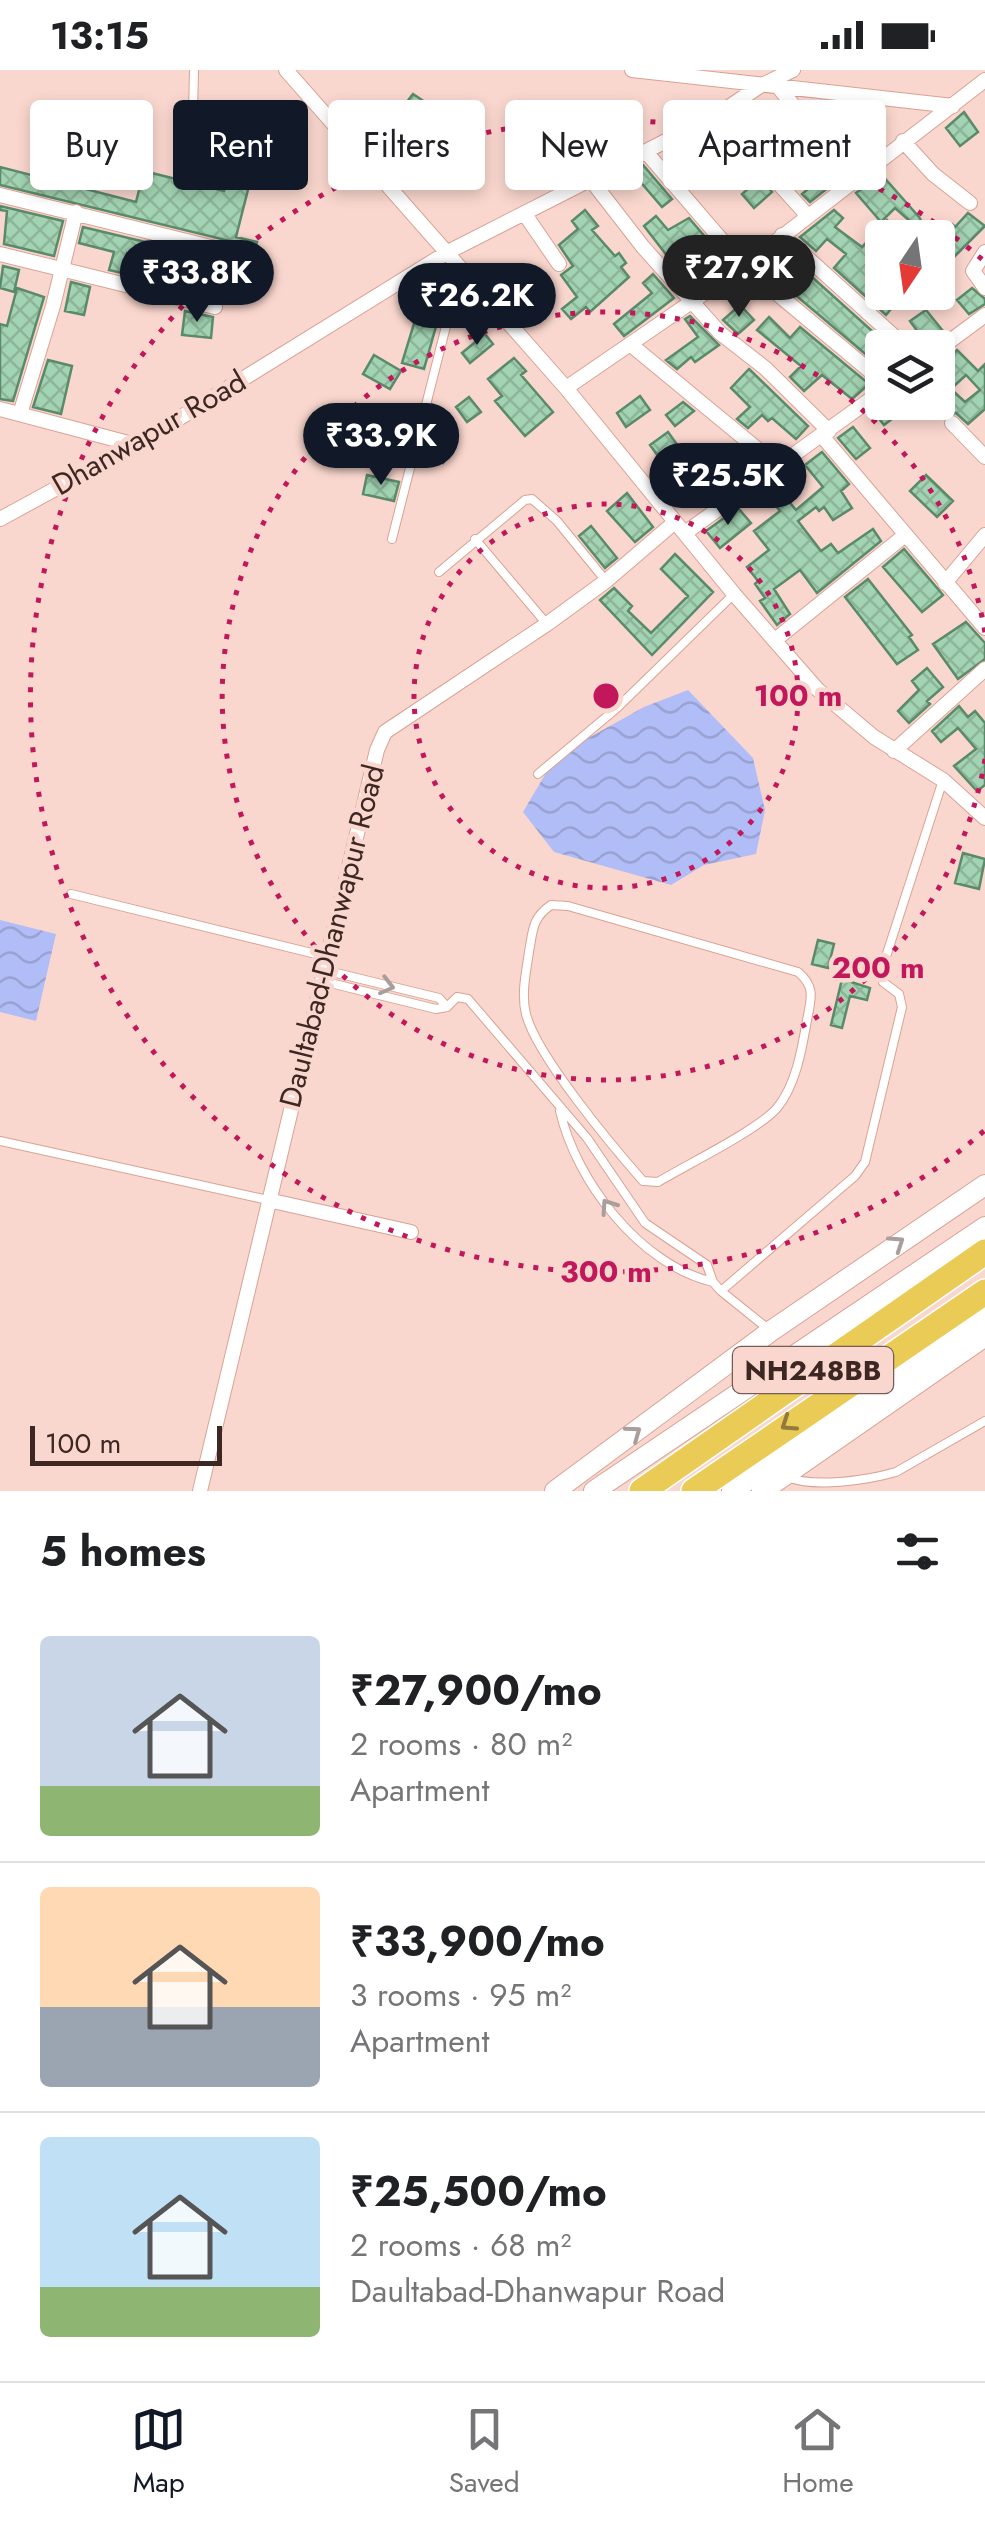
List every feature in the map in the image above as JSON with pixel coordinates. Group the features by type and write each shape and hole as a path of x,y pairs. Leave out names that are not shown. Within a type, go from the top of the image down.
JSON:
{"highway":[{"name":"NH248BB","path":"642,1491 985,1252"},
{"name":"NH248BB","path":"694,1491 985,1292"}],"street":[{"path":"286,70 566,388 817,689 894,752 943,780 985,818"},
{"path":"632,70 953,106"},
{"name":"Dhanwapur Road","path":"740,100 793,70"},
{"path":"886,154 985,80"},
{"path":"780,89 789,100"},
{"path":"903,141 934,174 970,203"},
{"name":"Dhanwapur Road","path":"643,154 663,143"},
{"path":"646,152 744,266 865,367"},
{"name":"Dhanwapur Road","path":"0,519 136,445 448,252 571,190"},
{"path":"599,190 643,247 720,333 773,375 825,433 904,536 985,628"},
{"path":"785,190 807,215"},
{"path":"566,388 744,266 840,190"},
{"path":"0,214 2,196 228,251"},
{"path":"20,414 76,212"},
{"path":"524,213 559,264"},
{"path":"782,235 887,330"},
{"path":"985,252 972,270 985,288"},
{"path":"0,254 61,272 215,306"},
{"path":"955,338 985,316"},
{"path":"630,344 779,466"},
{"name":"Daultabad-Dhanwapur Road","path":"200,1491 377,750 385,732 865,404"},
{"path":"0,409 136,445"},
{"path":"952,423 985,456"},
{"path":"945,583 985,535"},
{"path":"775,640 904,536"},
{"path":"894,752 985,669"},
{"path":"555,1491 771,1331 985,1185"},
{"path":"268,1200 411,1232"},
{"path":"594,1491 985,1227"},
{"path":"732,1491 985,1318"},
{"path":"762,1491 985,1336"}],"lane":[{"path":"193,100 194,70"},
{"path":"392,540 461,267"},
{"path":"439,572 475,539 532,499 557,521 606,581"},
{"path":"475,539 547,624"},
{"path":"538,774 617,708 734,594"},
{"path":"721,1291 855,1176 865,1162 902,1007 900,994 883,982 882,970 943,780"},
{"path":"71,894 325,969 436,1010 448,1007 457,997 468,999 587,1138 645,1223 707,1265 721,1291 771,1331"},
{"path":"551,905 568,906 798,972 808,980 813,993 796,1068 776,1108 658,1182 643,1181 553,1066 524,1010 532,931 538,914 551,905"},
{"path":"538,1078 553,1066"},
{"path":"560,1109 568,1142 623,1227 694,1278 713,1282"},
{"path":"0,1142 268,1200"},
{"path":"784,1476 810,1484 884,1476 985,1421"}],"water":[{"path":"688,690 753,758 765,810 756,854 704,865 671,885 554,852 523,812 556,756 644,707"},
{"path":"0,920 56,934 36,1021 0,1012"}],"building":[{"path":"964,112 978,132 960,146 946,128"},
{"path":"643,165 672,199 662,207 643,185"},
{"path":"0,167 30,175 30,190 89,190 136,202 139,190 153,190 153,173 173,178 173,190 248,190 236,237 257,242 245,284 220,277 215,296 154,281 158,261 127,253 122,273 109,270 114,252 79,243 83,227 191,253 188,265 249,255 237,252 230,241 0,185"},
{"path":"886,180 921,220 909,220 895,208 879,220 856,193 886,190"},
{"path":"746,190 772,192 754,208 742,194"},
{"path":"807,190 825,190 810,202 802,194"},
{"path":"0,206 63,221 54,256 4,244 7,211 0,210"},
{"path":"585,210 598,226 592,230 626,263 621,267 629,277 590,312 586,307 571,319 562,309 577,297 561,275 573,266 559,245 578,229 572,221"},
{"path":"834,210 843,218 835,227 862,247 865,244 865,296 834,268 846,254 827,239 816,251 800,237"},
{"path":"968,213 985,226 955,256 955,227"},
{"path":"656,216 668,230 689,218 724,259 719,263 723,267 712,275 709,271 692,286 681,274 699,259 687,244 668,257 644,226"},
{"path":"782,250 871,330 865,330 865,354 761,266"},
{"path":"3,266 19,270 14,292 0,288"},
{"path":"653,274 674,298 624,336 614,324 652,293 643,283"},
{"path":"436,276 447,287 424,369 402,363 416,317 403,299"},
{"path":"71,282 90,287 84,315 65,311"},
{"path":"17,288 44,297 13,401 0,399 0,324 7,326"},
{"path":"972,288 985,299 985,304 969,314 957,300"},
{"path":"740,305 754,320 738,334 723,320"},
{"path":"926,310 942,330 917,330 910,321"},
{"path":"185,311 213,317 211,338 182,335"},
{"path":"690,316 719,345 695,362 691,357 677,369 666,360 698,337 685,319"},
{"path":"769,317 790,338 800,327 865,381 865,388 852,399 822,375 804,391 790,377 801,366 757,330"},
{"path":"485,334 493,344 470,363 462,353"},
{"path":"955,352 978,371 985,364 985,409 968,424 955,413 955,393 965,402 980,390 966,375 955,385"},
{"path":"374,355 401,371 390,389 363,374"},
{"path":"514,358 526,371 521,375 553,412 525,436 495,401 502,396 488,379"},
{"path":"48,360 72,366 61,414 33,407"},
{"path":"749,369 808,426 796,439 772,418 768,421 762,415 748,428 737,419 750,407 731,388"},
{"path":"640,396 650,410 626,427 617,413"},
{"path":"469,397 481,412 467,422 456,407"},
{"path":"683,402 694,411 675,426 666,415"},
{"path":"853,427 870,448 856,459 838,438"},
{"path":"428,429 449,433 443,463 421,458"},
{"path":"668,432 686,457 695,449 704,459 690,470 712,490 699,504 680,487 669,498 651,476 663,463 650,445"},
{"path":"822,452 849,484 841,491 852,508 833,520 824,507 819,511 816,507 798,521 821,551 831,544 838,553 873,529 881,541 817,593 800,570 774,589 790,614 777,625 760,601 765,598 747,567 769,550 754,531 780,511 771,500 781,492 796,510 823,487 805,465"},
{"path":"367,475 399,482 394,501 363,494"},
{"path":"926,475 953,501 937,517 910,491"},
{"path":"627,493 653,527 635,542 607,511"},
{"path":"738,508 751,523 720,548 706,531"},
{"path":"591,526 617,558 605,568 579,536"},
{"path":"904,549 943,595 922,612 883,567"},
{"path":"675,554 713,592 652,655 600,600 614,588 632,606 628,611 651,633 688,596 661,569"},
{"path":"868,579 912,635 909,637 918,650 897,664 845,597"},
{"path":"966,622 985,643 985,659 958,679 933,644"},
{"path":"927,668 943,687 909,723 898,711 919,690 912,681"},
{"path":"959,706 968,717 975,711 985,723 985,785 977,791 954,766 976,749 958,728 941,742 932,731"},
{"path":"963,853 985,859 979,889 955,883"},
{"path":"818,940 834,944 828,968 812,964"},
{"path":"842,979 870,988 867,1000 850,996 842,1028 831,1025"}]}
